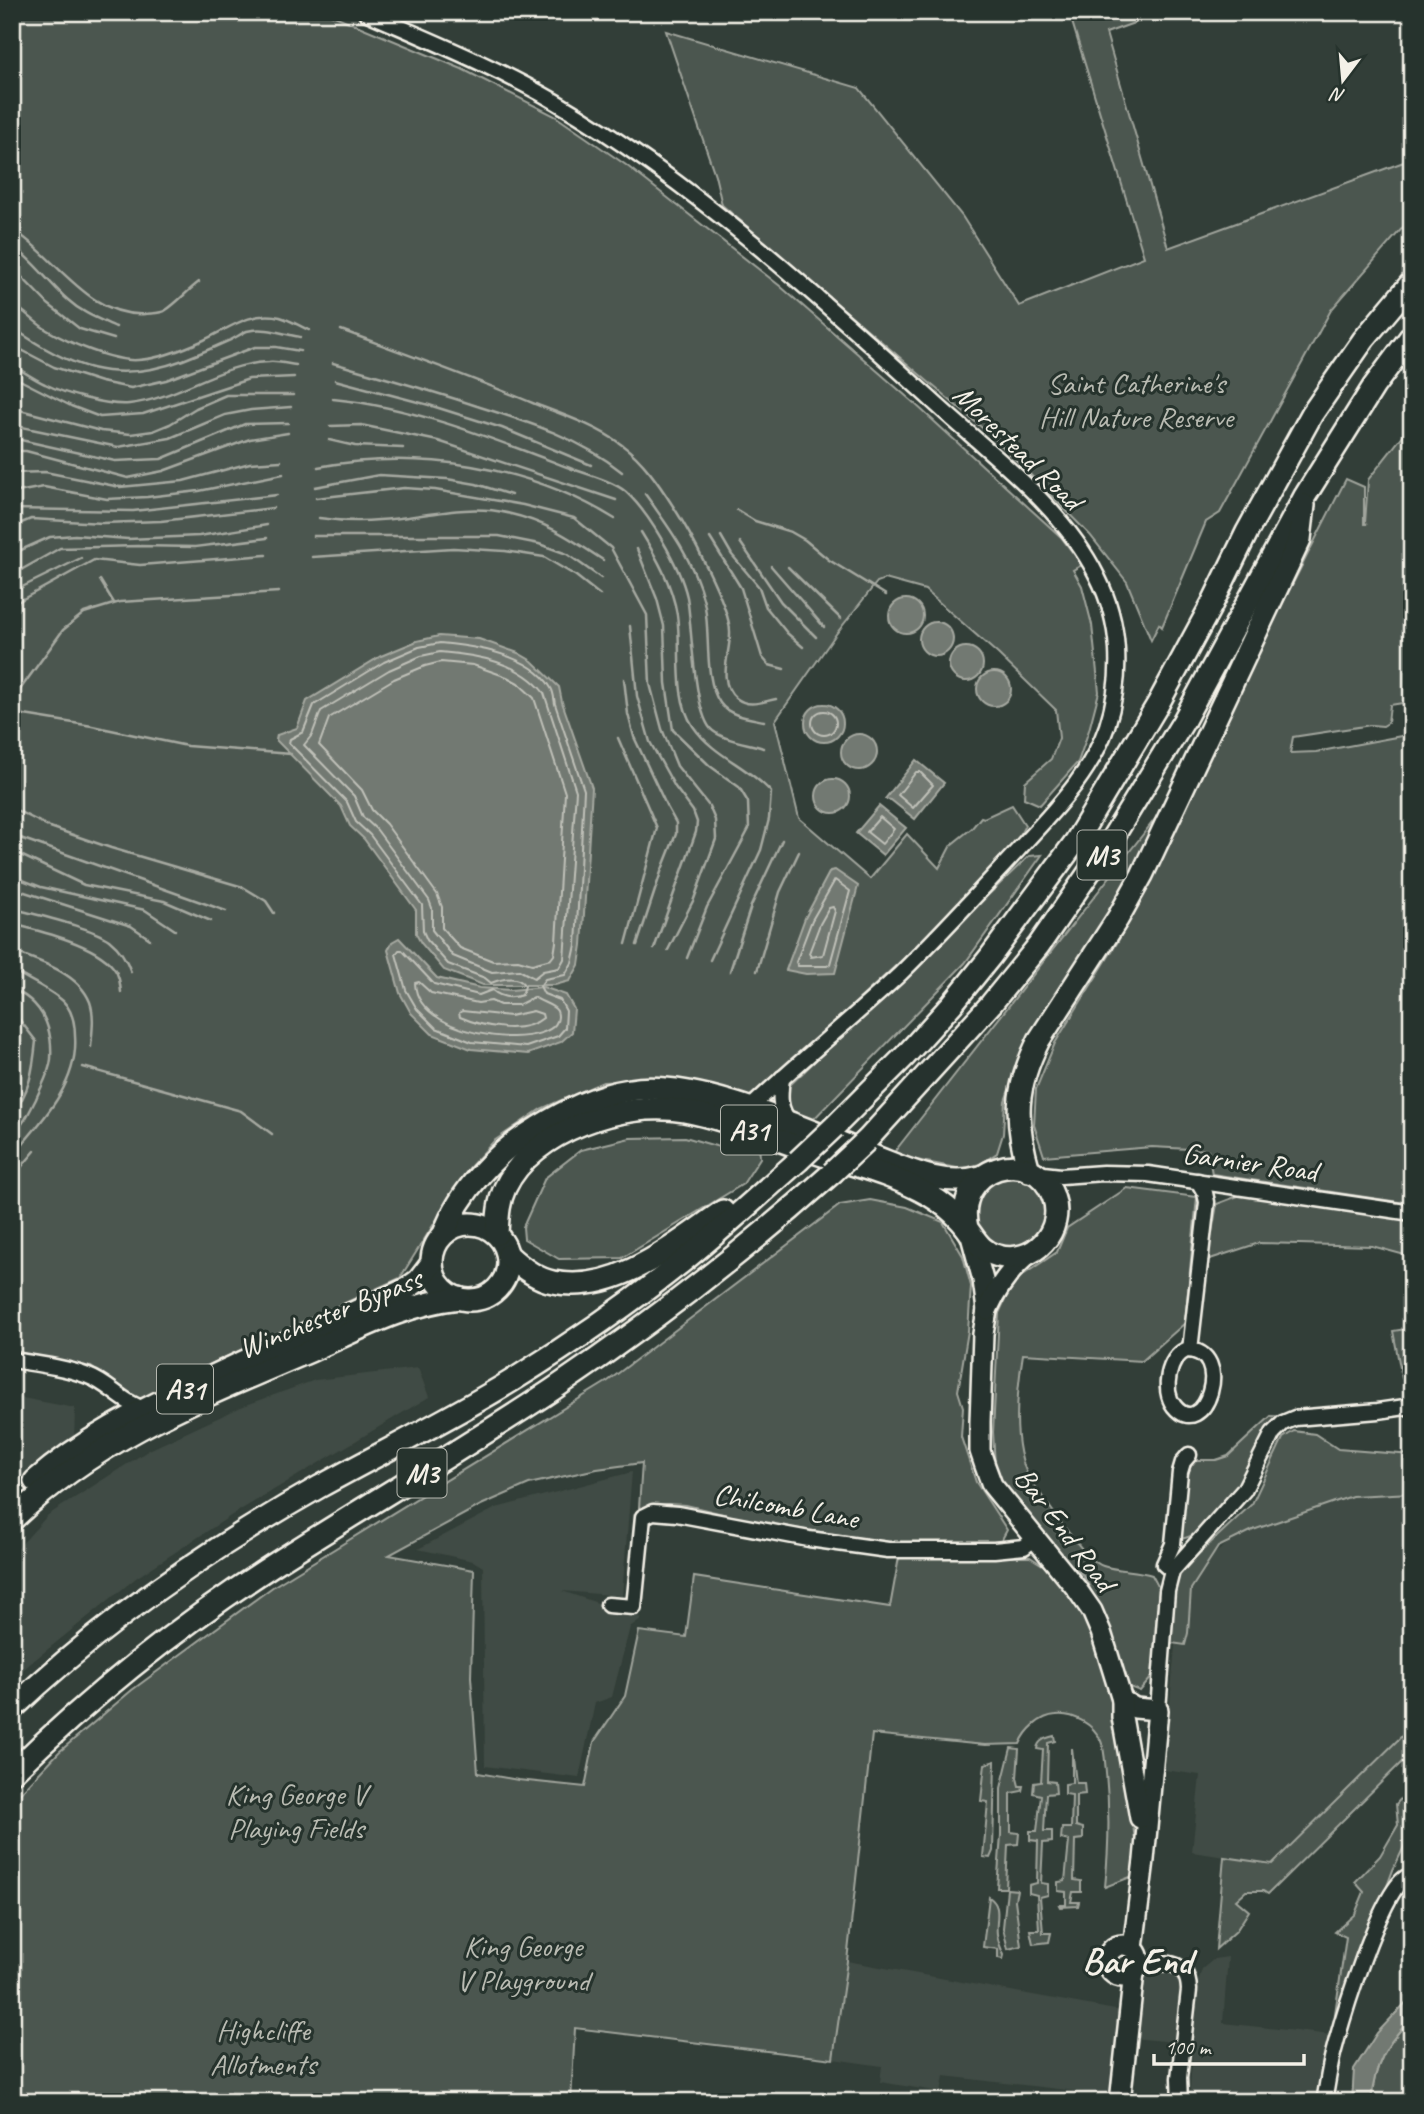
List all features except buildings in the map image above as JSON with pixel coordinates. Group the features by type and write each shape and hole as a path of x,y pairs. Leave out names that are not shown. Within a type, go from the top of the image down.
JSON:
{"highway":[{"name":"M3","path":"12,1709 108,1625 153,1591 225,1543 319,1488 451,1417 576,1339 680,1263 834,1127 905,1056 952,1004 1061,863 1105,797 1213,604 1247,532 1312,414 1364,339 1412,282"},
{"name":"M3","path":"12,1773 78,1711 193,1620 272,1566 526,1406 628,1338 778,1222 867,1140 991,1004 1039,945 1087,877 1132,810 1184,722 1306,496 1374,386 1412,335"},
{"name":"M3","path":"1031,1172 1019,1121 1021,1085 1030,1058 1142,875 1300,539 1306,496"},
{"name":"A31","path":"444,1234 452,1212 485,1171 526,1134 578,1105 630,1090 655,1088 683,1091 749,1109 919,1174 959,1182 981,1177"},
{"name":"A31","path":"496,1234 499,1205 505,1187 516,1170 530,1156 586,1123 632,1109 658,1108 711,1117 881,1175 926,1193 946,1206 969,1232"},
{"name":"M3","path":"508,1255 522,1268 554,1283 584,1283 615,1276 652,1258 797,1161"},
{"path":"1004,1167 1017,1167 1031,1172 1048,1186 1056,1217 1047,1240 1027,1255 1017,1258 996,1256 986,1251 969,1232 965,1206 973,1185 981,1177 1004,1167"},
{"path":"476,1224 496,1234 508,1255 508,1268 495,1290 484,1297 459,1298 440,1284 432,1263 438,1242 444,1234 454,1228 476,1224"},
{"name":"Winchester Bypass","path":"12,1500 72,1451 117,1423 221,1372 405,1290 419,1280 432,1263"},
{"name":"Winchester Bypass","path":"12,1520 50,1486 134,1430 377,1320 433,1301 459,1298"}],"main road":[{"name":"Bar End Road","path":"969,1232 983,1280 987,1310"},
{"name":"Bar End Road","path":"1027,1255 1013,1267 997,1288 987,1310 983,1334 980,1451 992,1485 1092,1611 1122,1700 1122,1717 1140,1821 1146,1835"},
{"path":"1120,2102 1129,2006 1137,1964 1141,1882 1158,1710 1135,1708 1122,1700"},
{"path":"1137,1964 1111,1971 1108,1959 1141,1882"}],"street":[{"name":"Morestead Road","path":"365,12 539,92 629,149 710,210 798,282 1027,486 1078,546 1096,572 1107,597 1116,637 1117,677 1110,716 1091,762 1068,796 942,932 865,1006 749,1109"},
{"path":"782,1078 779,1100 783,1115 792,1125"},
{"name":"Garnier Road","path":"1031,1172 1079,1176 1127,1173 1412,1213"},
{"path":"1055,1205 1065,1186 1079,1176"},
{"path":"1190,1350 1207,1202 1198,1181"},
{"path":"12,1360 88,1376 125,1401 145,1409"},
{"path":"112,1390 118,1409 117,1423"},
{"path":"1168,1567 1234,1502 1251,1479 1273,1433 1283,1423 1295,1418 1412,1406"},
{"path":"1158,1710 1168,1567 1174,1544 1180,1472 1189,1455"},
{"name":"Chilcomb Lane","path":"608,1605 634,1607 640,1531 643,1517 653,1512 888,1550 994,1550 1024,1547 1034,1539"},
{"path":"1324,2102 1333,2054 1365,1953 1396,1885 1407,1877"},
{"path":"1137,1964 1170,1964 1182,1969 1188,1981 1179,2078 1180,2102"}],"shaded area":[{"path":"418,1368 429,1397 232,1515 136,1578 12,1680 12,1555 48,1515 149,1450 241,1407 315,1380"},
{"path":"12,1396 75,1408 74,1443 12,1494"},
{"path":"632,1472 622,1596 562,1591 642,1618 630,1627 612,1697 595,1703 579,1778 485,1766 483,1567 473,1561 418,1549 496,1508"},
{"path":"1354,1479 1412,1480 1412,1726 1272,1864 1192,1852 1200,1775 1164,1770 1181,1578 1230,1542"},
{"path":"1228,1957 1223,2023 1332,2035 1317,2102 1189,2102 1197,1985 1202,1969 1214,1959"},
{"path":"847,1961 1121,2011 1110,2095 944,2076 941,2092 880,2082 882,2066 833,2059"},
{"path":"1155,1970 1175,1973 1181,1982 1175,2042 1132,2038 1141,1980 1147,1973"}],"green space":[{"path":"12,12 325,12 462,69 555,116 626,165 780,286 1061,537 1082,565 1073,570 1082,586 1092,625 1099,692 1078,762 1040,805 1024,798 1025,782 1051,759 1059,738 1056,710 998,654 925,590 885,579 877,582 836,634 775,721 799,818 870,879 907,834 939,868 951,845 981,817 1012,805 1025,825 1019,837 938,927 748,1101 630,1081 603,1082 541,1109 494,1141 469,1168 400,1278 217,1361 148,1397 133,1399 91,1367 12,1351"},
{"name":"Saint Catherine's Hill Nature Reserve","path":"1069,12 1165,12 1106,33 1168,248 1412,159 1412,217 1331,310 1220,513 1206,522 1162,627 1159,624 1151,640 1127,582 1090,535 995,439 722,205 715,175 666,31 859,88 962,216 1019,306 1144,257"},
{"path":"1412,424 1412,721 1406,721 1403,703 1390,705 1388,723 1383,726 1371,725 1293,737 1290,753 1316,752 1412,734 1412,1204 1212,1174 1208,1150 1152,1147 1044,1156 1034,1125 1036,1089 1055,1043 1117,943 1143,894 1259,650 1346,479 1364,487 1364,524 1367,524 1368,480"},
{"path":"1162,810 1129,884 1026,1042 1005,1101 1003,1134 997,1153 980,1164 961,1169 892,1155"},
{"path":"1042,855 965,963 810,1123 792,1118 786,1097 789,1086 1029,856"},
{"path":"685,1137 719,1147 759,1144 760,1158 743,1184 622,1258 559,1259 524,1239 523,1227 545,1178 581,1150 630,1138"},
{"path":"1020,1176 1036,1189 1044,1203 1044,1218 1039,1232 1028,1242 1015,1248 1001,1247 977,1229 973,1204 995,1177"},
{"path":"1127,1188 1197,1197 1185,1323 1142,1361 1023,1354 1017,1418 1020,1451 1030,1479 1075,1541 1103,1566 1152,1575 1160,1590 1152,1677 1140,1691 1127,1686 1107,1621 1083,1575 1053,1550 1003,1484 995,1466 993,1432 999,1313 1011,1287 1020,1277 1057,1252 1067,1228"},
{"path":"1243,1194 1412,1216 1412,1257 1372,1246 1259,1243 1207,1260 1217,1204"},
{"name":"King George V Playing Fields","path":"870,1200 907,1207 943,1222 963,1256 971,1286 968,1331 958,1391 963,1407 961,1437 976,1482 1007,1530 1000,1543 934,1549 760,1523 686,1505 668,1504 639,1508 642,1463 597,1469 529,1484 481,1505 389,1555 474,1570 471,1677 478,1773 585,1787 594,1742 625,1696 639,1631 686,1637 694,1577 890,1607 899,1557 1030,1557 1049,1569 1076,1599 1099,1637 1116,1707 1136,1846 1133,1876 1105,1887 1108,1816 1104,1752 1098,1735 1082,1721 1063,1715 1044,1718 1030,1729 1020,1744 985,1745 872,1734 847,1961 833,2059 575,2028 571,2102 12,2102 12,1802 59,1752 132,1690 274,1586 608,1381 840,1205"},
{"path":"1412,1328 1412,1376 1402,1378 1393,1331"},
{"path":"1271,1416 1289,1417 1262,1449 1213,1519 1191,1536 1180,1539 1184,1488 1194,1460 1216,1460 1228,1456"},
{"path":"1294,1431 1315,1434 1338,1449 1412,1455 1412,1493 1352,1496 1253,1530 1218,1547 1191,1589 1185,1645 1171,1643 1172,1583 1189,1563 1252,1504 1283,1438"},
{"path":"1412,1726 1412,1752 1268,1894 1263,1891 1246,1891 1236,1900 1249,1911 1236,1931 1216,1949 1224,1857 1272,1864"},
{"path":"1054,1736 1055,1741 1048,1743 1047,1781 1055,1782 1056,1793 1046,1794 1044,1831 1052,1831 1052,1842 1043,1843 1041,1883 1048,1884 1048,1895 1040,1897 1043,1933 1051,1933 1049,1942 1033,1944 1030,1930 1039,1930 1037,1895 1029,1893 1029,1885 1037,1883 1038,1841 1030,1840 1030,1831 1037,1831 1041,1795 1033,1793 1034,1783 1041,1782 1043,1750 1037,1749 1041,1741"},
{"path":"1011,1748 1019,1749 1017,1778 1019,1786 1023,1786 1022,1791 1011,1793 1011,1832 1019,1833 1018,1844 1008,1845 1006,1888 997,1888 1001,1788"},
{"path":"1072,1748 1076,1783 1084,1783 1085,1794 1076,1795 1076,1826 1083,1828 1083,1839 1075,1840 1074,1880 1081,1881 1081,1892 1073,1892 1071,1902 1079,1902 1078,1906 1060,1907 1059,1905 1066,1905 1066,1892 1058,1891 1058,1882 1065,1881 1069,1841 1061,1839 1062,1828 1071,1828 1072,1795 1065,1794 1065,1784 1072,1783"},
{"path":"995,1761 993,1851 990,1858 983,1857 988,1802 981,1801 985,1764"},
{"path":"1412,1786 1412,1830 1393,1870 1332,2035 1346,1937 1335,1932 1355,1914 1364,1892 1355,1882 1380,1856 1398,1825 1396,1804"},
{"path":"1007,1889 1017,1890 1015,1900 1021,1946 1008,1949 1003,1928"},
{"path":"989,1897 997,1909 997,1934 1003,1959 998,1958 998,1949 983,1947"},
{"path":"1412,2018 1412,2102 1371,2102 1378,2066 1395,2036"}],"water":[{"path":"906,599 918,604 923,616 918,628 906,633 894,628 889,616 894,604"},
{"path":"936,622 948,627 953,639 948,651 936,656 924,651 919,639 924,627"},
{"path":"439,636 479,639 518,653 532,661 559,687 592,788 582,945 579,965 570,981 555,985 483,985 444,970 416,934 416,910 364,839 350,826 341,806 276,740 277,735 297,728 307,701 381,656 417,641"},
{"path":"966,647 978,652 983,664 978,676 966,681 954,676 949,664 954,652"},
{"path":"994,672 1006,677 1011,689 1006,701 994,706 982,701 977,689 982,677"},
{"path":"824,704 838,709 843,723 838,737 824,742 810,737 805,723 810,709"},
{"path":"859,734 872,739 877,752 872,765 859,770 846,765 841,752 846,739"},
{"path":"916,760 944,783 915,819 891,800 885,799"},
{"path":"833,779 845,784 850,796 845,808 833,813 821,808 816,796 821,784"},
{"path":"879,806 906,828 883,855 856,833"},
{"path":"835,870 858,886 835,973 806,974 786,970 805,918 830,871"},
{"path":"399,938 437,978 480,988 511,990 543,987 566,995 574,1009 572,1032 561,1042 528,1054 471,1049 432,1034 411,1013 400,993 388,950 392,942"},
{"path":"1412,1996 1412,2018 1395,2036 1378,2066 1371,2102 1352,2102 1354,2069 1377,2033"}],"waterway":[{"path":"12,229 28,240 89,296 125,313 164,311 199,282"},
{"path":"12,245 73,305 116,327"},
{"path":"12,267 48,304 80,329 114,339"},
{"path":"12,304 47,330 66,340 104,355 128,360 155,358 172,353 259,316 280,317 309,330"},
{"path":"12,327 53,353 73,362 113,372 158,368 183,360 247,331 267,330 300,337"},
{"path":"341,330 580,421 630,451 650,473 673,506 716,587 730,632 726,666 730,691 746,703 776,699"},
{"path":"12,345 54,367 101,382 131,388 166,380 255,347 300,351"},
{"path":"12,365 63,392 120,404 147,401 216,374 251,364 272,362 296,365"},
{"path":"333,363 442,394 534,425 571,440 622,472"},
{"path":"12,376 71,406 100,417 143,414 249,379 294,377"},
{"path":"335,380 502,428 591,465"},
{"path":"12,408 101,431 131,434 153,431 226,395 293,395"},
{"path":"333,399 393,409 452,425 614,484 626,492 654,526 683,584 689,610 697,689 706,722 713,731 724,737 763,748"},
{"path":"12,425 118,447 170,438 225,415 291,407"},
{"path":"12,438 115,461 161,459 245,424 288,423"},
{"path":"330,426 361,425 438,441 616,500"},
{"path":"12,451 26,451 128,478 163,471 250,439 288,433"},
{"path":"329,440 355,446 403,448"},
{"path":"318,467 394,460 471,466 546,486 615,519"},
{"path":"12,473 45,472 120,487 183,481 250,463 281,461"},
{"path":"12,493 44,487 107,499 147,497 199,491 283,474"},
{"path":"315,487 379,475 447,479 476,484 511,495"},
{"path":"316,498 404,488 435,490 523,505 574,518 611,548 647,615 650,684 662,729 677,766 709,806 715,820 716,839 694,899 668,950"},
{"path":"645,494 680,545 700,587 706,613 711,681 720,703 734,714 764,721"},
{"path":"12,509 133,511 277,495"},
{"path":"12,527 31,519 102,523 161,521 273,508"},
{"path":"319,518 364,521 459,510 491,510 546,526 603,560"},
{"path":"737,510 755,521 791,532 829,560 886,595"},
{"path":"12,554 50,537 75,535 128,539 199,536 267,525"},
{"path":"641,532 663,572 675,604 680,687 687,714 693,726 710,745 771,792 769,819 761,850 710,960"},
{"path":"313,536 499,536 539,544 567,554 601,578"},
{"path":"721,536 732,555 759,587 766,607 787,633 803,647"},
{"path":"12,575 60,548 195,547 267,538"},
{"path":"710,538 741,588 762,657 769,665 784,669"},
{"path":"740,542 781,602 816,637"},
{"path":"312,557 453,548 505,551 544,557 576,576 600,595"},
{"path":"637,549 657,599 664,626 666,683 673,730 710,766 739,787 748,802 749,829 707,907 687,958"},
{"path":"12,605 94,560 140,565 266,555"},
{"path":"12,592 81,558"},
{"path":"771,566 824,627"},
{"path":"788,567 841,619"},
{"path":"100,580 114,603"},
{"path":"19,691 63,630 84,613 120,602 279,592"},
{"path":"630,626 637,696 650,742 675,787 693,811 697,822 696,832 654,949"},
{"path":"624,679 634,737 676,823 676,834 637,945"},
{"path":"12,713 187,746 291,754"},
{"path":"618,738 657,828 626,944"},
{"path":"12,808 50,827 111,848 243,887 266,901 274,913"},
{"path":"12,835 226,911"},
{"path":"730,971 751,906 782,840"},
{"path":"12,851 84,885 164,901 211,921"},
{"path":"757,971 780,892 799,852"},
{"path":"12,876 41,887 145,910 175,930"},
{"path":"12,888 131,926 150,939"},
{"path":"12,908 101,935 119,950 131,972"},
{"path":"12,924 81,945 94,952 115,970 121,992"},
{"path":"12,951 57,969 85,992 92,1013 91,1047"},
{"path":"12,970 63,1001 72,1017 75,1036 75,1054 64,1086 46,1116 12,1156"},
{"path":"12,989 31,1001 44,1016 51,1047 50,1064 45,1079 26,1118 12,1135"},
{"path":"12,1010 36,1041 30,1080 12,1115"},
{"path":"83,1067 241,1111 272,1134"},
{"path":"12,1178 35,1151"}],"district":[{"name":"Bar End","path":"1137,1960"}],"park label":[{"name":"King George V Playground","path":"523,1963"},
{"name":"Highcliffe Allotments","path":"263,2047"}]}
